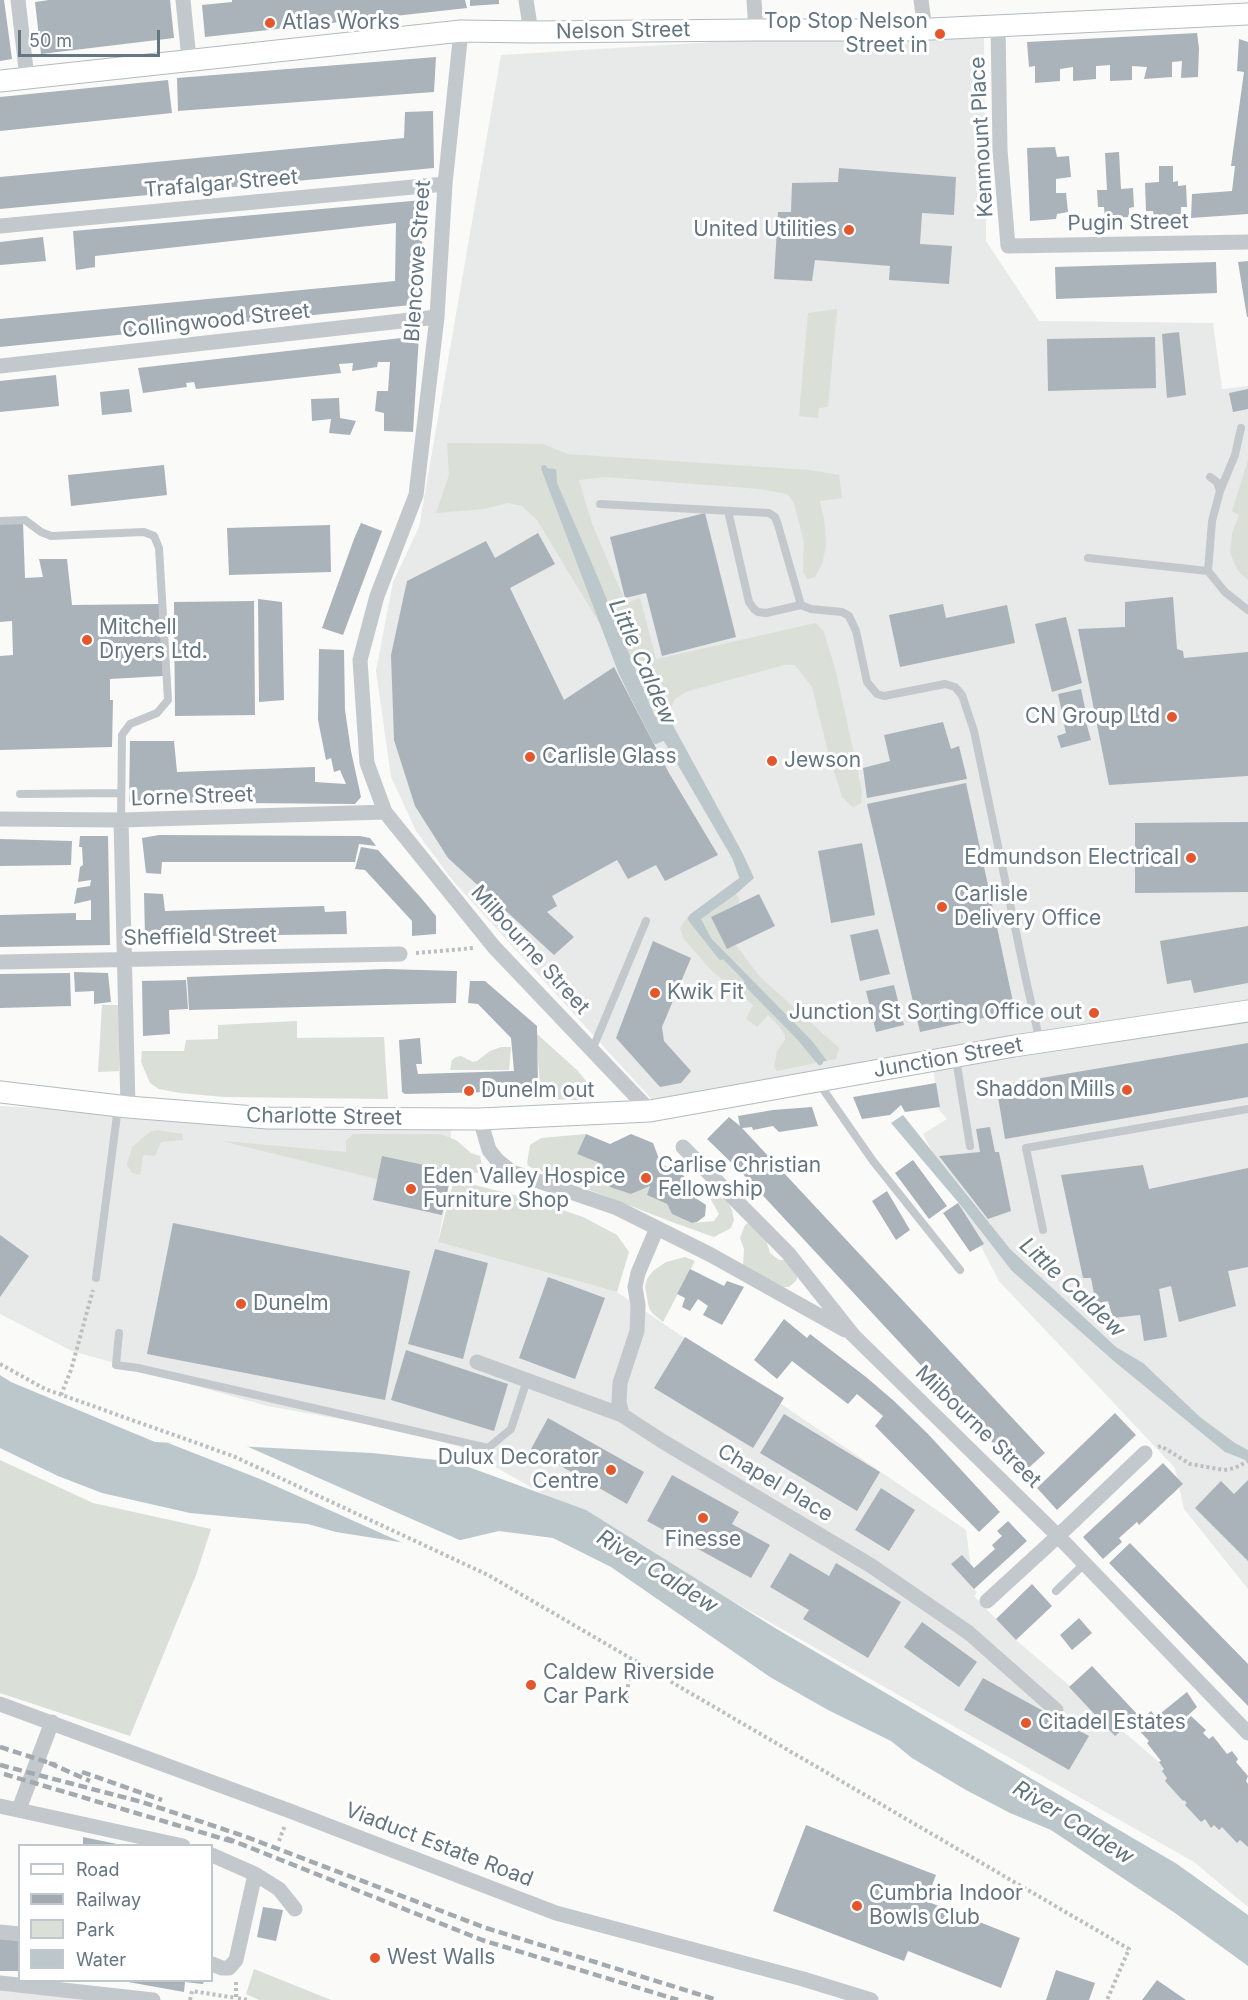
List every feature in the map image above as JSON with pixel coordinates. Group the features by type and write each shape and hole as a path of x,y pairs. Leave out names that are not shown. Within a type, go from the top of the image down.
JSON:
{"street":[{"path":"18,0 27,78"},
{"path":"183,0 189,59"},
{"path":"526,0 531,32"},
{"path":"754,0 756,30"},
{"path":"921,0 925,30"},
{"name":"Nelson Street","path":"0,81 461,31 925,30 1248,14"},
{"name":"Kenmount Place","path":"998,25 1000,150 1008,246"},
{"name":"Blencowe Street","path":"385,812 367,763 360,660 377,596 416,495 437,317 445,184 461,31"},
{"name":"Trafalgar Street","path":"0,226 445,184"},
{"name":"Pugin Street","path":"1008,246 1248,242"},
{"name":"Collingwood Street","path":"0,366 437,317"},
{"name":"Lorne Street","path":"0,819 121,820 385,812"},
{"name":"Milbourne Street","path":"385,812 494,947 650,1111"},
{"path":"121,820 125,960 123,1106"},
{"name":"Sheffield Street","path":"0,962 400,954"},
{"name":"Junction Street","path":"650,1111 956,1056 1248,1011"},
{"name":"Charlotte Street","path":"0,1092 123,1106 268,1118 480,1119 650,1111"},
{"path":"480,1119 489,1150 512,1172 617,1208 711,1255 853,1335"},
{"name":"Milbourne Street","path":"683,1147 788,1253 853,1335 1085,1563 1248,1733"},
{"path":"622,1415 619,1402 620,1383 637,1331 638,1305 635,1287 638,1273 657,1228"},
{"name":"Chapel Place","path":"477,1362 622,1415 870,1565 969,1633 1056,1710"},
{"path":"987,1601 1145,1453"},
{"name":"Viaduct Estate Road","path":"0,1704 556,1912 872,2000"},
{"path":"20,1809 52,1722"},
{"path":"0,1806 178,1844"},
{"path":"213,1855 255,1874 279,1889 295,1909"},
{"path":"213,1964 229,1968 236,1960 255,1874"},
{"path":"0,1932 18,1934"},
{"path":"0,1983 153,2000"}],"lane":[{"path":"1241,428 1235,455 1220,491 1212,521 1208,571 1225,592 1248,609"},
{"path":"1210,477 1217,482 1220,491"},
{"path":"600,504 769,513 775,517 801,605"},
{"path":"728,511 749,602 754,609 766,613 801,605 811,609 842,612 849,616 856,631 867,682 877,694 884,696 945,684 955,687 962,695 974,731 1041,1043"},
{"path":"0,521 25,520 41,532 51,536 144,532 154,536 159,548 168,700 157,713 130,724 122,735 121,820"},
{"path":"1088,558 1208,571"},
{"path":"20,794 122,793"},
{"path":"592,1050 646,921"},
{"path":"956,1056 970,1146"},
{"path":"818,1081 873,1161 960,1270"},
{"path":"96,1278 123,1106"},
{"path":"1043,1230 1026,1148 1248,1109"},
{"path":"119,1334 116,1365 138,1368 488,1448 511,1429 527,1380"},
{"path":"1056,1591 1085,1563"}],"path":[{"path":"400,954 494,947"},
{"path":"61,1395 71,1370 96,1278"},
{"path":"0,1364 45,1389 233,1456 488,1575 1129,1949 1107,2000"},
{"path":"1145,1453 1161,1446 1190,1464 1224,1470 1235,1468 1248,1461"},
{"path":"627,1699 630,1658"},
{"path":"190,2000 192,1991 236,1998"}],"shaded area":[{"path":"910,30 984,36 986,241 1039,321 1213,323 1222,389 1248,386 1248,1589 1184,1509 1175,1468 999,1281 923,1134 947,1119 939,1110 932,1061 655,1103 453,881 416,831 391,777 376,671 393,582 419,527 501,55"},
{"path":"0,1106 451,1128 450,1179 438,1242 617,1292 966,1530 974,1589 977,1592 974,1596 1016,1640 1248,1838 1248,1907 1194,1862 460,1447 390,1428 267,1406 72,1351 0,1314"},
{"path":"0,1984 143,2000 0,2000"}],"green space":[{"path":"837,309 828,407 819,408 818,418 799,416 808,313"},
{"path":"447,443 543,444 568,454 809,470 839,475 842,498 820,501 826,546 822,564 815,577 808,579 803,572 804,542 794,503 787,494 760,489 605,477 579,480 592,524 626,603 640,598 656,659 816,623 824,632 836,672 862,791 861,803 853,807 842,797 812,687 795,665 784,665 685,692 674,700 669,714 672,726 658,722 643,703 600,624 537,520 522,506 508,503 484,509 436,513 449,475"},
{"path":"1248,460 1248,580 1238,571 1230,553 1232,534 1239,515 1232,511"},
{"path":"736,894 739,903 711,917 727,949 736,945 760,977 839,1048 836,1059 827,1061 813,1042 711,938 701,919"},
{"path":"702,909 693,916 716,952 800,1038 820,1062 777,1071 774,1067 777,1051 785,1040 785,1035 778,1025 768,1015 757,1027 746,1019 753,1005 711,970 684,939 680,928 689,915"},
{"path":"102,1005 120,1005 119,1071 98,1072"},
{"path":"297,1021 297,1038 384,1037 388,1099 224,1097 180,1093 159,1089 150,1083 141,1062 142,1051 184,1051 186,1040 218,1039 218,1025"},
{"path":"536,1033 578,1071 592,1091 591,1097 578,1100 541,1099"},
{"path":"501,1047 511,1047 509,1070 450,1070 452,1060 456,1057 461,1056 473,1062"},
{"path":"157,1130 182,1134 183,1140 161,1142 155,1156 143,1155 140,1175 132,1173 127,1165 132,1147 150,1132"},
{"path":"353,1134 440,1134 456,1140 471,1153 480,1156 482,1166 478,1173 452,1171 377,1179 222,1141 346,1152 346,1141"},
{"path":"586,1134 577,1154 602,1164 631,1194 650,1186 648,1195 667,1204 672,1214 692,1223 714,1221 719,1214 710,1198 718,1197 727,1200 734,1220 731,1228 714,1237 527,1164 530,1145 541,1138"},
{"path":"454,1180 527,1198 583,1217 617,1235 629,1252 617,1292 438,1242"},
{"path":"750,1222 763,1230 770,1253 779,1260 785,1260 798,1274 796,1281 789,1287 783,1287 743,1266 744,1249 740,1238 745,1225"},
{"path":"685,1257 695,1261 663,1322 649,1308 645,1287 647,1279 653,1271 666,1262"},
{"path":"0,1460 93,1503 211,1529 196,1575 130,1736 0,1693"},
{"path":"254,1969 331,2000 259,2000 246,1994"}],"water":[{"path":"544,468 556,469 557,483 654,715 661,722 669,718 754,878 701,919 711,938 813,1042 827,1061 820,1062 800,1038 716,952 691,919 743,879 735,857 665,738 656,741 633,696 621,671"},
{"path":"903,1115 1010,1249 1116,1347 1143,1363 1200,1417 1248,1450 1248,1461 1225,1452 1115,1362 1012,1271 963,1208 891,1123"},
{"name":"River Caldew","path":"0,1375 11,1382 155,1442 372,1453 455,1462 586,1510 775,1628 1177,1864 1248,1915 1248,1966 1175,1913 1051,1830 1010,1813 966,1790 912,1758 891,1741 828,1710 770,1677 611,1567 553,1538 499,1531 431,1547 336,1532 308,1524 190,1513 102,1493 58,1476 0,1448"}],"pier":[{"path":"237,1442 464,1542 431,1550 412,1547 260,1479 168,1443"}],"building":[{"path":"0,0 4,0 12,59 0,61"},
{"path":"170,0 174,38 41,54 35,2"},
{"name":"Atlas Works","path":"232,0 465,0 467,8 205,37 202,5 232,2"},
{"path":"470,0 499,0 499,4 470,6"},
{"path":"1197,33 1198,77 1181,78 1182,61 1172,62 1172,77 1144,79 1147,67 1132,66 1132,80 1110,81 1110,65 1096,66 1096,79 1073,81 1073,67 1060,69 1060,81 1035,83 1035,66 1029,67 1027,42"},
{"path":"1239,39 1248,42 1248,214 1191,218 1192,194 1232,191 1235,166 1231,166 1244,72 1237,71"},
{"path":"436,57 434,92 178,111 177,78"},
{"path":"168,80 172,113 0,131 0,97"},
{"path":"433,111 434,168 0,209 0,177 404,138 405,112"},
{"path":"1055,147 1057,157 1069,156 1071,177 1056,179 1056,193 1066,193 1068,212 1057,214 1056,219 1030,221 1027,148"},
{"path":"1119,152 1121,189 1133,188 1134,207 1129,208 1129,217 1105,218 1104,207 1098,207 1097,190 1107,190 1105,153"},
{"path":"1159,166 1173,166 1173,182 1178,181 1178,186 1186,185 1187,207 1181,207 1181,216 1154,217 1153,211 1146,211 1145,183 1159,182"},
{"name":"United Utilities","path":"839,168 956,177 954,215 922,213 920,244 952,246 949,284 889,280 890,266 815,260 812,281 774,279 778,212 791,212 792,183 838,182"},
{"path":"423,200 421,304 0,347 0,319 395,281 396,223 95,256 95,267 76,270 73,231"},
{"path":"43,237 46,261 0,265 0,242"},
{"path":"1248,261 1248,317 1247,317 1238,262"},
{"path":"1216,262 1217,293 1056,299 1055,267"},
{"path":"1179,332 1186,395 1167,398 1162,334"},
{"path":"419,336 413,432 384,431 384,413 375,411 377,391 388,391 390,362 378,362 377,367 352,371 353,363 339,364 341,373 196,389 194,382 186,383 187,387 143,393 138,368"},
{"path":"1155,337 1156,388 1048,391 1047,339"},
{"path":"56,375 59,406 0,412 0,381"},
{"path":"129,389 132,412 102,415 100,392"},
{"path":"1248,389 1248,409 1233,412 1229,393"},
{"path":"339,398 340,418 356,421 350,435 329,433 331,419 312,421 311,399"},
{"path":"164,465 167,495 71,506 68,475"},
{"path":"705,513 736,637 662,656 646,593 625,598 610,537"},
{"name":"Mitchell Dryers Ltd.","path":"23,522 25,578 43,577 39,559 67,559 72,605 161,604 163,676 110,679 110,700 113,700 112,747 0,750 0,656 13,655 12,621 0,622 0,523"},
{"path":"361,523 382,531 343,635 322,628"},
{"path":"330,525 331,572 229,575 227,528"},
{"name":"Carlisle Glass","path":"538,533 555,564 510,588 564,700 614,667 669,773 718,855 665,881 656,865 628,879 617,860 552,896 557,906 547,912 574,937 554,955 448,858 415,806 394,740 391,655 407,581 486,541 495,558"},
{"name":"CN Group Ltd","path":"1173,597 1177,649 1183,651 1184,658 1248,652 1248,776 1109,785 1078,629 1125,627 1125,602"},
{"path":"258,599 282,602 284,700 259,702"},
{"path":"254,601 255,715 175,716 174,602"},
{"path":"943,604 946,618 1007,605 1015,643 900,667 889,615"},
{"path":"1066,617 1082,683 1052,692 1035,624"},
{"path":"319,649 344,650 345,710 361,797 355,804 129,802 130,741 174,741 177,772 315,767 315,782 346,784 340,770 334,772 331,758 326,760 318,720"},
{"path":"1081,689 1085,708 1062,713 1058,694"},
{"path":"1084,715 1091,740 1061,748 1057,736 1066,733 1063,720"},
{"path":"943,722 951,749 959,746 967,779 867,798 863,768 890,761 884,735"},
{"name":"Carlisle Delivery Office","path":"966,783 1015,1011 920,1032 867,804"},
{"name":"Edmundson Electrical","path":"1248,822 1248,892 1135,893 1135,823"},
{"path":"159,835 360,836 370,838 376,846 359,844 355,862 162,862 161,874 146,873 142,838"},
{"path":"80,836 108,836 110,945 0,947 0,915 76,913 76,920 91,920 91,900 74,904 77,888 90,886 91,880 78,882 80,867 83,865 82,847 79,847"},
{"path":"0,839 72,841 71,865 0,866"},
{"path":"862,843 875,915 831,923 818,851"},
{"path":"361,847 378,850 422,899 436,916 436,934 412,936 412,921 365,870 355,869"},
{"path":"144,893 163,894 165,911 324,906 325,912 346,911 347,934 145,937"},
{"path":"759,894 775,926 727,949 711,917"},
{"path":"1248,926 1248,983 1194,993 1191,980 1167,984 1160,941"},
{"path":"878,929 890,974 860,981 850,935"},
{"name":"Kwik Fit","path":"653,941 691,958 662,1027 664,1041 691,1071 681,1083 660,1087 616,1038"},
{"path":"386,969 457,971 456,1003 189,1010 187,977"},
{"path":"74,972 108,973 111,1002 94,1004 94,991 75,992"},
{"path":"70,973 71,1006 0,1008 0,974"},
{"path":"186,980 188,1009 169,1010 170,1034 143,1036 142,981"},
{"path":"470,981 485,981 537,1026 538,1088 536,1091 405,1094 402,1092 399,1040 420,1038 422,1064 416,1064 418,1074 514,1071 511,1038 478,1004 468,1003"},
{"path":"894,985 904,1025 876,1032 866,991"},
{"name":"Shaddon Mills","path":"1248,1043 1248,1097 1005,1139 998,1097 1008,1096 1006,1084"},
{"path":"936,1083 940,1107 905,1112 901,1105 890,1115 862,1119 853,1097"},
{"path":"812,1107 818,1126 779,1132 773,1126 753,1130 752,1127 742,1128 1045,1453 1022,1474 741,1172 707,1139 729,1117 740,1126 738,1116"},
{"path":"990,1127 995,1152 999,1152 1011,1211 988,1219 939,1156 980,1152 976,1129"},
{"name":"Carlise Christian Fellowship","path":"586,1134 610,1144 631,1134 653,1143 661,1164 682,1174 689,1182 685,1191 706,1205 705,1216 692,1223 672,1214 667,1204 647,1195 650,1186 631,1194 610,1187 602,1164 577,1154"},
{"name":"Eden Valley Hospice Furniture Shop","path":"382,1156 452,1171 442,1215 373,1200"},
{"path":"913,1160 947,1206 929,1219 895,1173"},
{"path":"1143,1165 1149,1189 1248,1168 1248,1267 1228,1271 1236,1306 1179,1322 1171,1286 1159,1289 1167,1337 1144,1341 1140,1315 1113,1318 1108,1301 1096,1304 1091,1278 1083,1278 1061,1175"},
{"path":"887,1191 910,1230 896,1240 872,1201"},
{"path":"958,1203 984,1244 970,1252 943,1213"},
{"name":"Dunelm","path":"173,1223 410,1271 385,1400 147,1354"},
{"path":"0,1235 29,1256 0,1297"},
{"path":"435,1249 488,1263 463,1359 408,1344"},
{"path":"690,1269 724,1286 727,1281 744,1287 722,1325 703,1315 708,1306 698,1299 690,1311 682,1307 685,1298 677,1294"},
{"path":"548,1277 605,1298 575,1379 519,1358"},
{"path":"784,1319 807,1338 810,1334 894,1401 1000,1512 979,1532 875,1426 883,1416 857,1394 848,1404 792,1361 777,1379 754,1360"},
{"path":"685,1337 784,1398 753,1448 654,1388"},
{"path":"406,1350 508,1384 494,1431 391,1400"},
{"path":"1115,1413 1136,1435 1057,1510 1037,1488"},
{"path":"784,1414 880,1472 857,1511 760,1453"},
{"path":"548,1418 644,1472 627,1504 531,1449"},
{"path":"1163,1463 1183,1484 1139,1525 1137,1522 1119,1538 1122,1542 1103,1559 1083,1537"},
{"path":"672,1475 739,1512 732,1524 770,1545 751,1578 647,1521"},
{"path":"1248,1480 1248,1561 1195,1508 1221,1481 1234,1494"},
{"path":"881,1488 915,1510 889,1551 855,1530"},
{"path":"1008,1521 1027,1541 974,1589 951,1564 962,1555 974,1568 995,1549 992,1545 1002,1536 997,1531"},
{"path":"1130,1543 1248,1664 1248,1706 1109,1563"},
{"path":"790,1553 829,1576 836,1563 901,1602 868,1658 803,1619 809,1610 770,1587"},
{"path":"1032,1584 1052,1606 1016,1640 996,1619"},
{"path":"1079,1618 1092,1633 1072,1650 1060,1635"},
{"path":"922,1622 977,1662 959,1687 904,1647"},
{"path":"1092,1666 1138,1715 1115,1736 1069,1687"},
{"name":"Citadel Estates","path":"983,1678 1089,1736 1069,1770 964,1710"},
{"path":"1187,1692 1197,1707 1185,1718 1187,1720 1191,1716 1206,1730 1203,1733 1209,1739 1213,1736 1227,1754 1232,1751 1238,1759 1236,1762 1248,1776 1246,1781 1248,1784 1248,1847 1240,1840 1237,1843 1222,1827 1219,1830 1214,1825 1211,1828 1205,1819 1201,1822 1185,1805 1187,1803 1165,1781 1167,1778 1162,1771 1164,1769 1159,1762 1161,1761 1147,1743 1149,1741 1135,1726 1151,1711 1156,1717"},
{"name":"Cumbria Indoor Bowls Club","path":"806,1825 936,1875 926,1901 1020,1938 1001,1988 908,1951 904,1961 773,1911"},
{"path":"83,1837 117,1844 83,1844"},
{"path":"263,1907 283,1910 276,1941 257,1937"},
{"path":"0,1938 18,1939 18,1971 0,1971"},
{"path":"1056,1970 1095,1983 1089,2000 1046,2000"},
{"path":"1157,1980 1186,2000 1142,2000"},
{"path":"128,1982 185,1982 184,1992"}],"waterway":[{"name":"Little Caldew","path":"544,468 621,671 633,696 656,741 665,737 735,857 743,879 691,919 721,957"},
{"name":"Little Caldew","path":"747,984 820,1062"}],"railway":[{"path":"0,1747 56,1765"},
{"path":"49,1763 90,1781"},
{"path":"0,1765 142,1802 244,1836 486,1928 717,2000"},
{"path":"82,1772 162,1800"},
{"path":"4,1774 234,1842"},
{"path":"226,1838 482,1940 678,2000"}],"place":[{"name":"Atlas Works","path":"270,23"},
{"name":"Top Stop Nelson Street in","path":"940,34"},
{"name":"United Utilities","path":"849,230"},
{"name":"Mitchell Dryers Ltd.","path":"87,640"},
{"name":"CN Group Ltd","path":"1172,717"},
{"name":"Carlisle Glass","path":"530,757"},
{"name":"Jewson","path":"772,761"},
{"name":"Edmundson Electrical","path":"1191,858"},
{"name":"Carlisle Delivery Office","path":"942,907"},
{"name":"Kwik Fit","path":"655,993"},
{"name":"Junction St Sorting Office out","path":"1094,1013"},
{"name":"Shaddon Mills","path":"1127,1090"},
{"name":"Dunelm out","path":"469,1091"},
{"name":"Carlise Christian Fellowship","path":"646,1178"},
{"name":"Eden Valley Hospice Furniture Shop","path":"411,1189"},
{"name":"Dunelm","path":"241,1304"},
{"name":"Dulux Decorator Centre","path":"611,1470"},
{"name":"Finesse","path":"703,1518"},
{"name":"Caldew Riverside Car Park","path":"531,1685"},
{"name":"Citadel Estates","path":"1026,1723"},
{"name":"Cumbria Indoor Bowls Club","path":"857,1906"},
{"name":"West Walls","path":"375,1958"}]}
